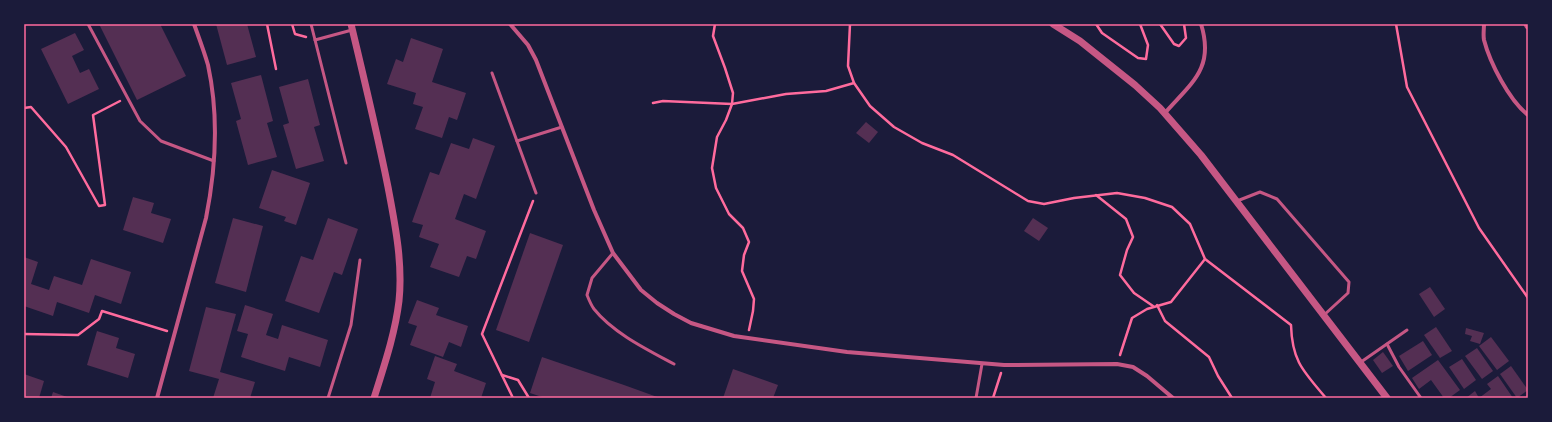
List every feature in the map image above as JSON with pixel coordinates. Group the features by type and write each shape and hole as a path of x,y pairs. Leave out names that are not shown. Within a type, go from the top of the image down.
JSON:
{"street":[{"path":"157,398 206,218 212,189 215,162 215,115 208,65 194,24"},
{"path":"510,24 528,46 536,60 594,210 613,253 641,290 668,310 710,330 747,338 847,352 1004,365 1117,364 1133,367 1147,376 1173,398"},
{"path":"1053,24 1080,41 1135,85 1164,114 1201,155 1388,398"},
{"path":"1164,114 1194,80 1203,65 1206,55 1206,38 1201,24"},
{"path":"1484,24 1484,38 1497,73 1522,110 1528,115"},
{"path":"352,27 380,146 399,251 399,300 397,316 393,337 374,398"}],"lane":[{"path":"88,24 140,121 161,141 215,162"},
{"path":"311,24 346,163"},
{"path":"315,40 352,27"},
{"path":"492,73 536,194"},
{"path":"516,141 562,127"},
{"path":"1236,201 1260,192 1276,199 1349,282 1348,293 1324,315"},
{"path":"613,253 592,278 587,296 594,309 611,326 674,364"},
{"path":"328,398 351,325 360,260"},
{"path":"1360,362 1407,330"},
{"path":"1387,344 1399,367 1421,398"},
{"path":"976,398 982,364"}],"path":[{"path":"267,24 276,69"},
{"path":"292,24 295,34 315,40"},
{"path":"715,24 713,36 733,93 732,104 717,137 712,168 716,188 729,214 743,228 748,242 742,270 754,299 747,338"},
{"path":"850,24 848,66 854,83 870,106 894,127 922,143 953,154 1028,201 1044,204 1074,198 1117,193 1145,198 1172,207 1190,224 1205,260 1291,325 1292,343 1300,365 1326,398"},
{"path":"1096,24 1102,33 1138,58 1146,59 1148,45 1140,24"},
{"path":"1160,24 1174,44 1179,46 1186,38 1184,24"},
{"path":"1396,24 1407,87 1479,228 1528,298"},
{"path":"653,103 663,101 732,104 786,94 826,91 854,83"},
{"path":"24,108 31,106 66,147 99,206 105,205 92,115 127,97"},
{"path":"513,398 482,334 536,194"},
{"path":"1096,195 1126,219 1133,237 1127,250 1120,275 1134,293 1153,307"},
{"path":"1117,364 1132,318 1147,309 1171,302 1205,260"},
{"path":"1157,305 1165,321 1209,357 1218,376 1232,398"},
{"path":"24,334 78,335 99,319 102,311 174,333"},
{"path":"993,398 1004,365"},
{"path":"502,374 518,380 529,398"}],"building":[{"path":"99,24 160,24 186,76 137,100"},
{"path":"216,24 247,24 256,57 227,65"},
{"path":"75,33 84,50 72,56 80,73 89,69 99,89 68,104 41,49"},
{"path":"411,38 443,49 432,82 466,93 457,120 449,117 442,138 415,129 423,107 413,104 416,93 387,84 396,59 403,62"},
{"path":"261,75 273,121 267,123 277,157 248,165 236,121 241,119 231,83"},
{"path":"308,79 320,125 314,127 324,161 296,169 283,125 289,123 279,87"},
{"path":"866,122 878,132 869,143 856,133"},
{"path":"473,138 495,146 476,199 464,194 455,219 486,231 476,259 467,256 459,277 430,267 439,244 419,237 423,225 412,222 430,172 439,175 451,143 469,149"},
{"path":"272,170 310,183 296,225 284,221 286,217 259,208"},
{"path":"133,197 154,203 151,213 171,219 163,243 123,230"},
{"path":"233,218 263,226 246,292 215,283"},
{"path":"328,218 358,229 342,275 334,272 319,313 285,301 301,256 313,260"},
{"path":"1033,218 1048,228 1039,241 1024,231"},
{"path":"530,233 563,245 529,342 496,330"},
{"path":"24,257 38,262 31,284 49,290 54,276 82,285 91,259 131,272 121,304 95,295 89,313 57,302 53,316 24,306"},
{"path":"1430,287 1445,309 1434,317 1419,294"},
{"path":"417,300 439,308 436,315 468,326 461,347 449,342 443,357 410,345 417,326 408,323"},
{"path":"245,305 273,314 266,335 278,339 282,325 328,340 320,367 289,357 285,371 241,357 248,334 237,331"},
{"path":"206,307 236,314 220,372 255,382 250,398 213,398 219,379 189,371"},
{"path":"1436,327 1452,351 1440,358 1424,335"},
{"path":"1466,328 1484,333 1480,344 1470,341 1472,336 1465,334"},
{"path":"97,331 119,338 116,348 135,354 128,378 87,365"},
{"path":"1491,337 1509,361 1497,370 1479,346"},
{"path":"1423,341 1432,355 1408,371 1399,356"},
{"path":"1477,348 1493,371 1482,379 1465,356"},
{"path":"1383,352 1393,366 1382,373 1373,360"},
{"path":"435,356 457,364 454,371 486,383 481,398 430,398 435,382 427,379"},
{"path":"542,357 660,398 545,398 530,393"},
{"path":"1462,359 1476,380 1464,389 1449,367"},
{"path":"1438,360 1460,390 1449,398 1444,398 1431,380 1419,389 1412,378"},
{"path":"1511,366 1528,390 1517,398 1500,374"},
{"path":"733,369 778,385 773,398 723,398"},
{"path":"24,374 44,381 39,398 24,398"},
{"path":"1498,376 1513,398 1479,398 1491,389 1487,384"},
{"path":"1475,391 1479,398 1466,398"},
{"path":"53,392 70,398 51,398"}]}
